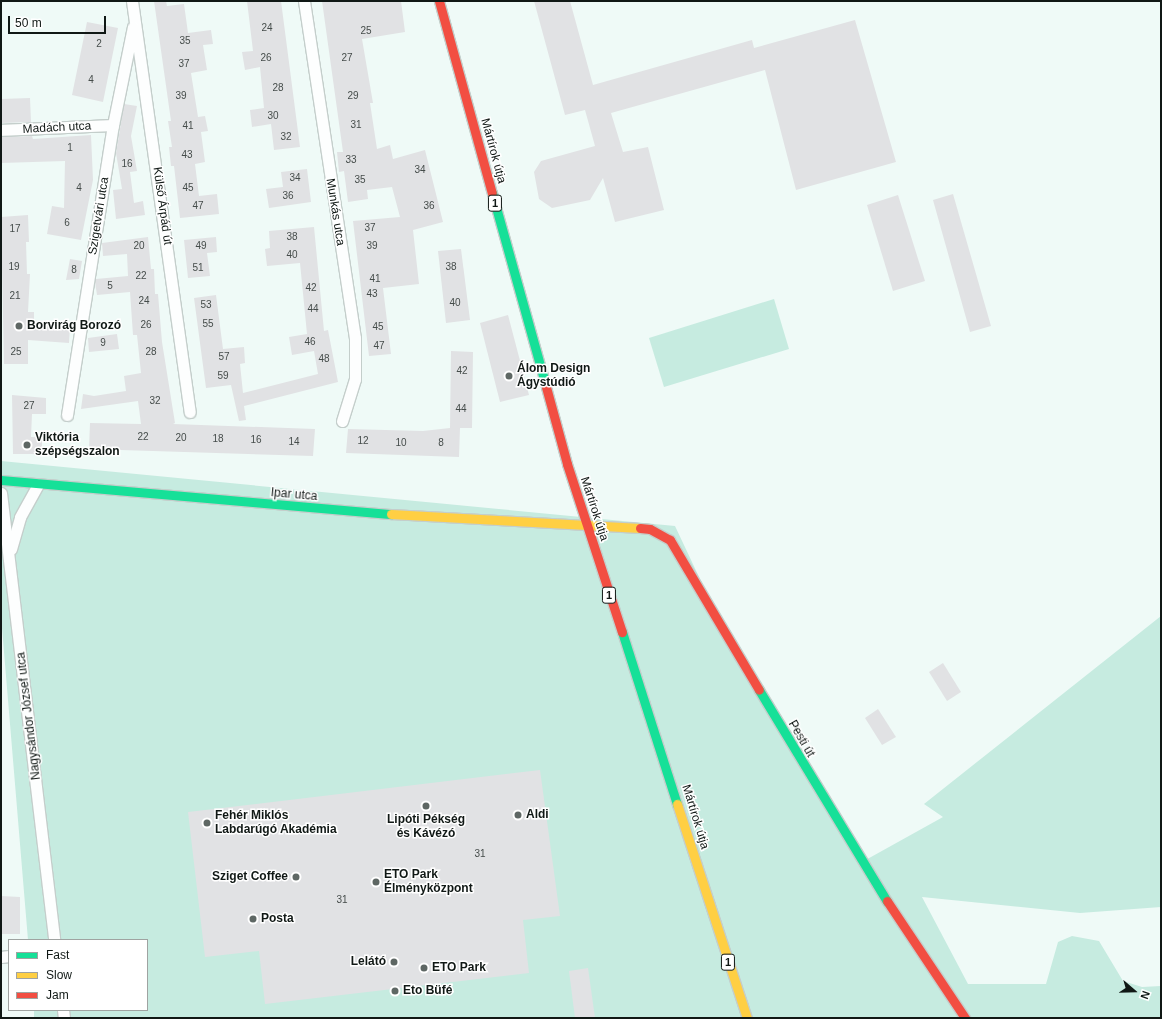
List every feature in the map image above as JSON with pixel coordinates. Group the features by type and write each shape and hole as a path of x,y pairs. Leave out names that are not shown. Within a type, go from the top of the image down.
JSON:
{"street":[{"name":"Külső Árpád út","path":"132,1 190,412"},
{"name":"Munkás utca","path":"304,1 355,338 355,379 342,421"},
{"name":"Mártírok útja","path":"439,1 558,434 586,526 747,1018"},
{"name":"Szigetvári utca","path":"67,415 113,125 135,19"},
{"name":"Madách utca","path":"1,130 113,125"},
{"name":"Ipar utca","path":"1,480 38,485 338,511 586,526"},
{"path":"10,553 20,517 38,485"},
{"name":"Nagysándor József utca","path":"1,493 10,553 54,939"},
{"name":"Pesti út","path":"586,526 650,529 670,540 864,866 965,1018"}],"green space":[{"path":"774,299 789,349 664,387 649,338"},
{"path":"1,461 675,526 725,632 862,862 943,817 924,804 1161,616 1161,907 1080,913 922,897 968,984 1046,984 1058,942 1072,936 1099,941 1123,981 1142,987 1161,986 1161,1018 34,1018 34,1011 148,1011 148,939 28,939 1,616"}],"building":[{"path":"154,1 166,1 167,6 184,4 188,33 211,30 213,44 203,45 207,70 191,73 198,117 205,116 208,131 201,132 205,162 195,164 199,196 217,194 219,214 180,218 174,166 171,166 169,147 172,147 168,121 171,121"},
{"path":"247,1 281,1 300,147 274,150 271,124 252,127 250,110 264,108 260,67 245,70 242,52 253,51"},
{"path":"322,1 401,1 405,32 362,39 373,103 370,103 377,149 390,145 393,159 425,150 443,222 413,230 419,284 383,288 391,354 369,356 353,221 400,217 392,187 367,190 368,199 348,202 344,171 339,172 337,152 343,152"},
{"path":"534,1 570,1 593,85 752,40 754,48 855,20 896,162 796,190 765,70 611,113 623,152 648,147 664,210 615,222 603,178 590,200 552,208 539,199 534,172 541,161 595,146 585,110 565,115"},
{"path":"87,22 118,28 103,102 72,95"},
{"path":"30,98 31,122 1,123 1,99"},
{"path":"124,104 137,106 131,136 137,171 130,172 134,203 143,201 145,215 116,219 113,190 122,189 116,153"},
{"path":"91,135 93,180 81,240 47,234 52,206 64,208 65,161 1,163 1,137 32,136 33,139"},
{"path":"307,169 311,202 269,208 266,189 283,187 281,172"},
{"path":"953,194 991,326 970,332 933,200"},
{"path":"898,195 925,281 893,291 867,205"},
{"path":"28,215 29,242 26,242 27,274 30,274 28,312 34,312 34,324 70,327 69,343 28,340 28,364 4,364 1,217"},
{"path":"314,227 324,331 328,330 338,382 244,406 246,420 239,421 231,385 206,388 194,298 216,295 223,349 244,347 245,363 240,364 243,393 318,374 314,351 292,355 289,337 307,334 300,263 267,266 265,249 270,248 269,231"},
{"path":"148,237 151,269 154,269 155,294 158,294 162,342 175,423 173,424 315,429 313,456 89,449 90,423 141,424 138,401 81,409 83,394 94,396 126,391 124,376 141,373 137,335 133,335 130,292 97,295 95,282 96,279 128,276 127,254 103,256 102,243"},
{"path":"216,237 217,252 207,253 210,276 188,278 184,240"},
{"path":"461,249 470,320 446,323 438,251"},
{"path":"70,259 82,261 79,279 66,280"},
{"path":"508,315 529,395 500,402 480,323"},
{"path":"117,334 119,349 89,352 88,338"},
{"path":"451,351 473,352 472,428 460,428 459,457 346,453 348,429 423,431 450,428"},
{"path":"12,395 46,398 46,414 32,414 31,437 42,437 42,454 13,454"},
{"path":"943,663 961,692 947,701 929,672"},
{"path":"878,709 896,737 882,745 865,718"},
{"name":"ETO Park Élményközpont","path":"540,770 560,916 523,920 529,973 265,1004 259,951 205,957 188,812"},
{"path":"1,896 20,897 20,934 1,934"},
{"path":"588,968 595,1018 575,1018 569,971"}],"traffic: fast":[{"path":"492,193 546,387"},
{"path":"1,480 391,514"},
{"path":"622,632 677,804"},
{"path":"759,690 887,901"}],"traffic: slow":[{"path":"391,514 640,528"},
{"path":"677,804 747,1018"}],"traffic: jam":[{"path":"439,1 492,193"},
{"path":"546,387 567,464 622,632"},
{"path":"640,528 650,529 670,540 759,690"},
{"path":"887,901 965,1018"}],"place":[{"name":"Borvirág Borozó","path":"19,326"},
{"name":"Álom Design Ágystúdió","path":"509,376"},
{"name":"Viktória szépségszalon","path":"27,445"},
{"name":"Lipóti Pékség és Kávézó","path":"426,806"},
{"name":"Aldi","path":"518,815"},
{"name":"Fehér Miklós Labdarúgó Akadémia","path":"207,823"},
{"name":"Sziget Coffee","path":"296,877"},
{"name":"ETO Park Élményközpont","path":"376,882"},
{"name":"Posta","path":"253,919"},
{"name":"Lelátó","path":"394,962"},
{"name":"ETO Park","path":"424,968"},
{"name":"Eto Büfé","path":"395,991"}]}
